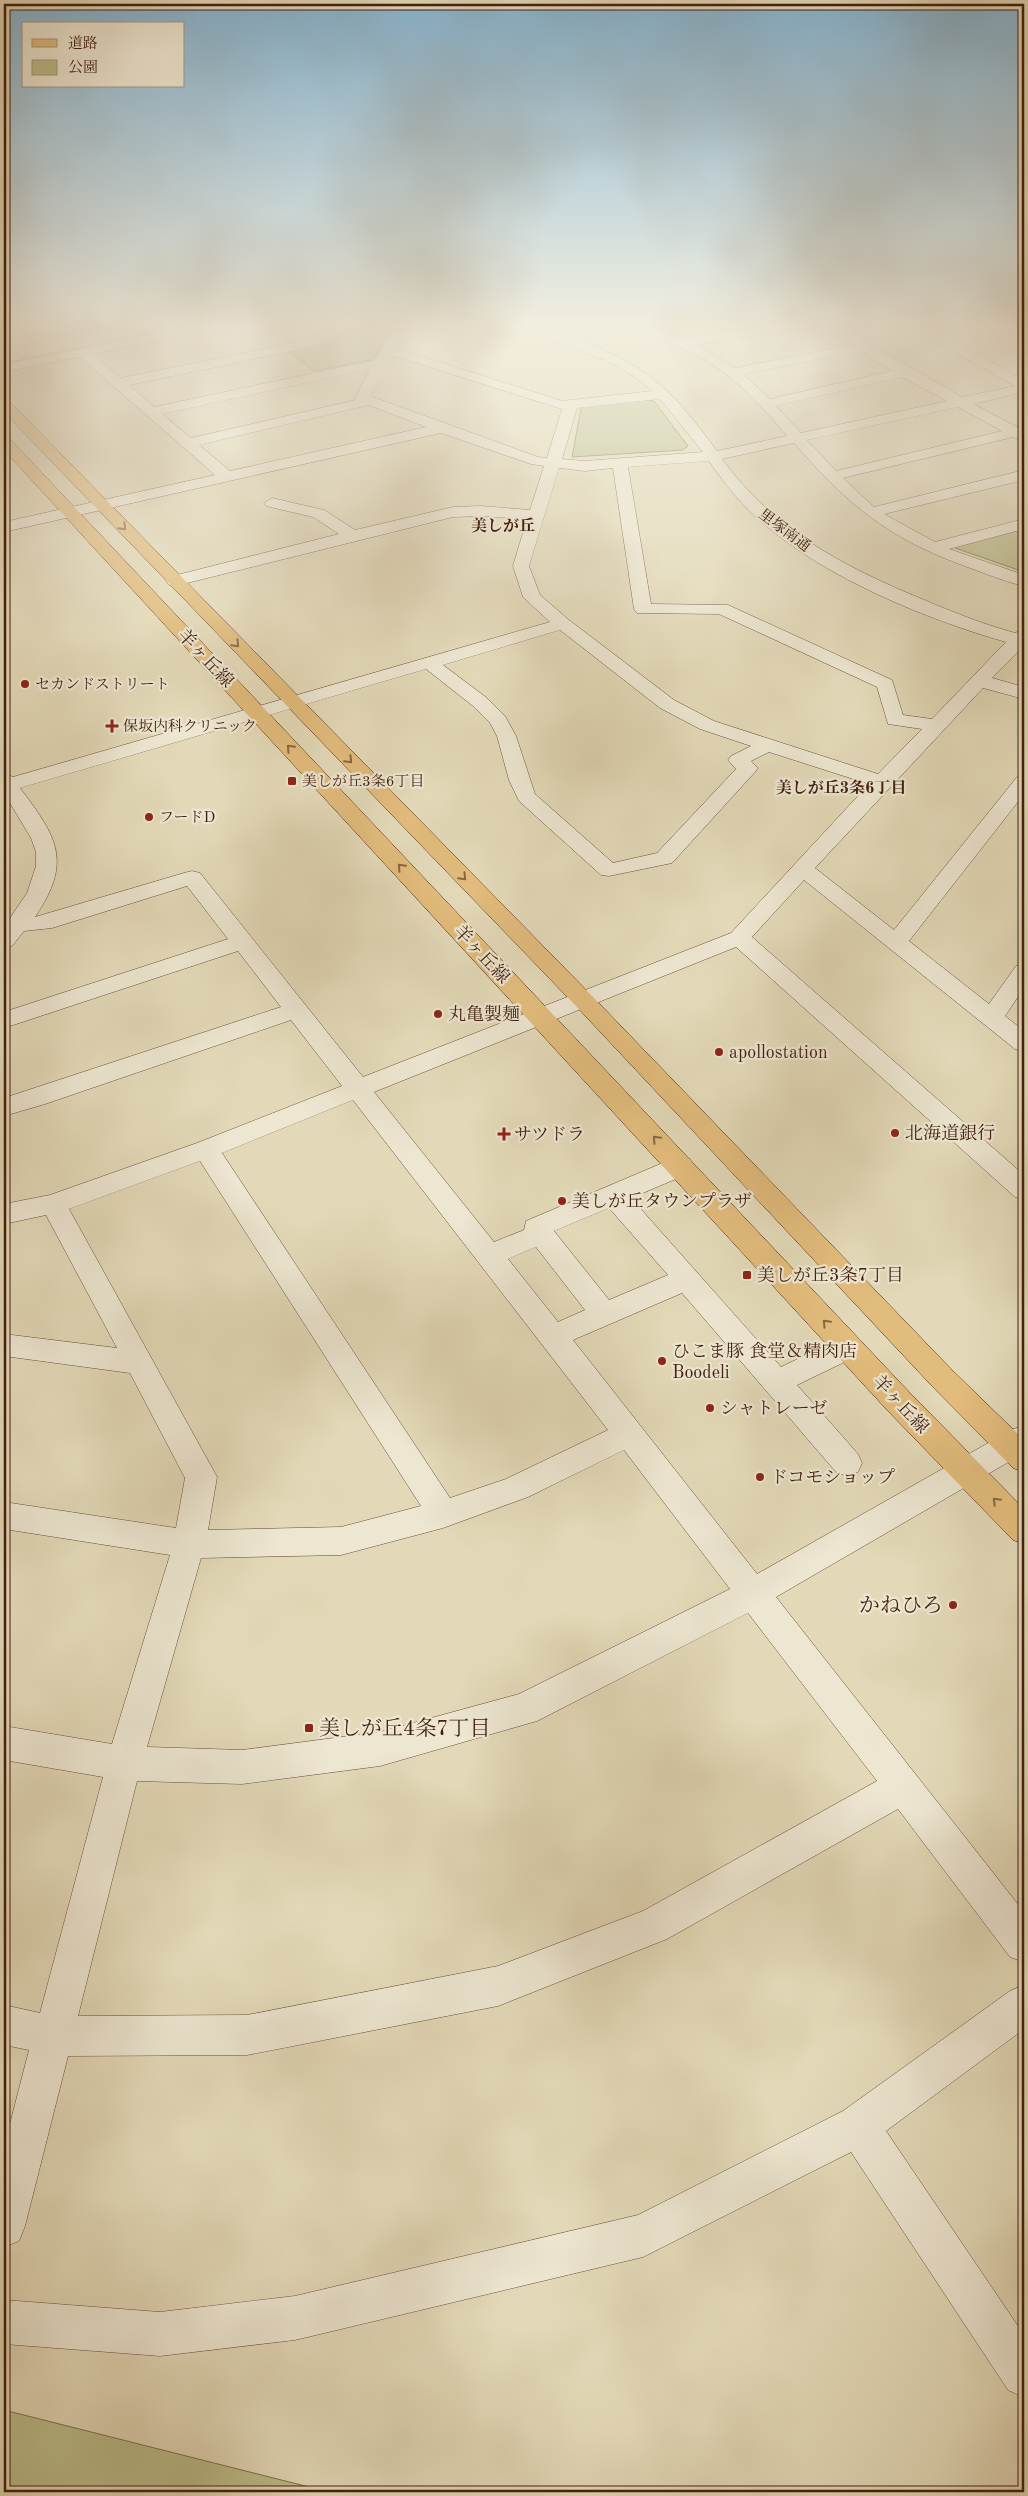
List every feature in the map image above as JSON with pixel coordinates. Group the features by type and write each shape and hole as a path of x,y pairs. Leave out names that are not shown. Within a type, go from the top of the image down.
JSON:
{"main road":[{"name":"羊ヶ丘線","path":"39,440 584,1001 942,1378 1020,1448"},
{"name":"羊ヶ丘線","path":"4,441 967,1473 1024,1530"}],"street":[{"path":"185,440 226,476"},
{"path":"188,443 199,440"},
{"path":"4,527 386,440"},
{"path":"477,440 536,461 586,466 715,456 785,440"},
{"path":"561,440 521,566 532,597 563,624 667,704 708,725 882,782"},
{"name":"里塚南通","path":"702,440 749,502 782,532 834,565 891,593 956,619 1023,638"},
{"path":"798,440 872,512 933,548 1024,581"},
{"path":"833,476 991,440"},
{"path":"469,454 496,447"},
{"path":"620,463 642,609 722,609 885,684 895,720 937,725"},
{"path":"872,512 1024,475"},
{"path":"272,502 318,513 352,536"},
{"path":"175,581 453,512 481,510 538,515"},
{"path":"933,548 1024,524"},
{"path":"11,933 27,914 38,891 47,864 43,838 6,782 563,624"},
{"path":"4,1214 53,1204 206,1149 542,1018 739,938 882,782 1023,638"},
{"path":"428,662 496,716 504,729 521,788 526,797 609,870 664,858 748,768 738,760 767,745"},
{"path":"980,681 1024,693"},
{"path":"897,941 1024,781"},
{"path":"802,869 897,941 1024,1043"},
{"path":"11,933 192,878 240,942 630,1433 1024,1943"},
{"path":"739,938 1024,1190"},
{"path":"4,1020 240,942"},
{"path":"992,1017 1024,971"},
{"path":"4,1107 36,1098 295,1010"},
{"path":"206,1149 443,1514"},
{"path":"604,1314 536,1228 681,1166"},
{"path":"613,1195 847,1463"},
{"path":"4,2226 55,2036 124,1763 189,1544 202,1477 53,1204"},
{"path":"489,1255 541,1234"},
{"path":"553,1336 686,1279"},
{"path":"4,1345 140,1363"},
{"path":"777,1382 849,1347"},
{"path":"4,1515 189,1544 341,1541 443,1514 517,1488 630,1433"},
{"path":"4,1743 124,1763 242,1767 380,1749 526,1709 754,1592 967,1473 1020,1448"},
{"path":"4,2025 55,2036 248,2035 498,1986 654,1926 903,1786"},
{"path":"4,2322 160,2334 295,2318 643,2235 858,2126 1024,2004"},
{"path":"858,2126 1024,2374"}],"green space":[{"path":"575,440 684,440 688,446 683,450 572,457"},
{"path":"1024,527 1024,572 955,548 956,545"},
{"path":"4,2410 317,2489 318,2492 4,2492"}],"place":[{"name":"セカンドストリート","path":"25,684"},
{"name":"保坂内科クリニック","path":"112,726"},
{"name":"美しが丘3条6丁目","path":"292,781"},
{"name":"フードD","path":"149,817"},
{"name":"丸亀製麺","path":"438,1014"},
{"name":"apollostation","path":"719,1052"},
{"name":"北海道銀行","path":"895,1133"},
{"name":"サツドラ","path":"504,1134"},
{"name":"美しが丘タウンプラザ","path":"562,1201"},
{"name":"美しが丘3条7丁目","path":"747,1275"},
{"name":"ひこま豚 食堂＆精肉店 Boodeli","path":"662,1361"},
{"name":"シャトレーゼ","path":"710,1408"},
{"name":"ドコモショップ","path":"760,1477"},
{"name":"かねひろ","path":"953,1605"},
{"name":"美しが丘4条7丁目","path":"309,1728"}],"district":[{"name":"美しが丘","path":"503,525"},
{"name":"美しが丘3条6丁目","path":"841,787"}]}
